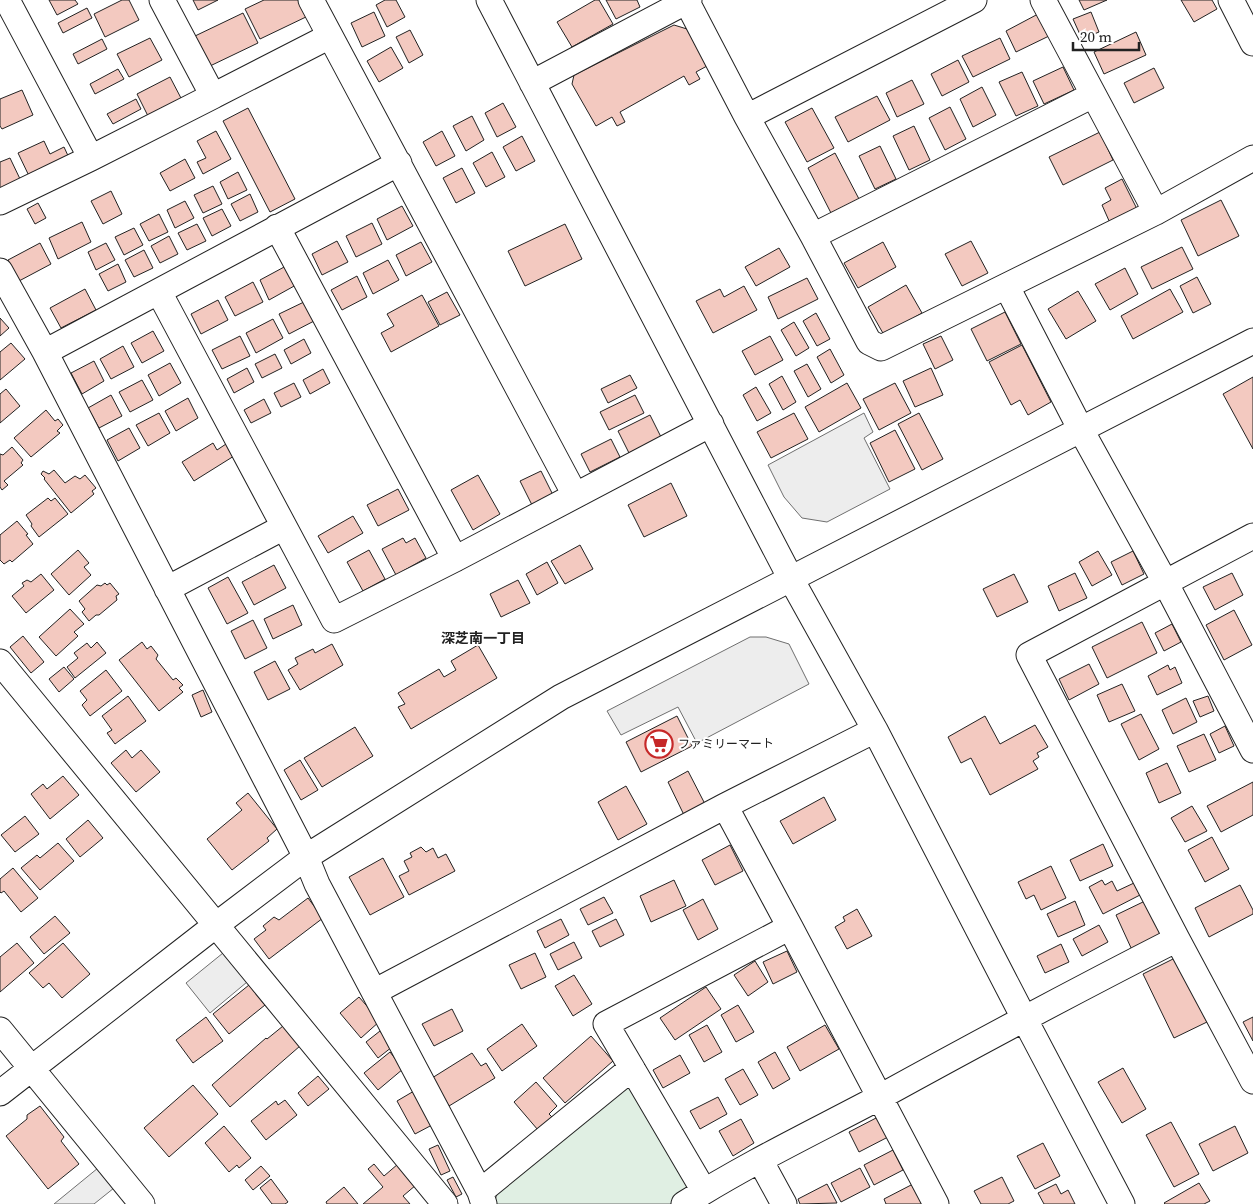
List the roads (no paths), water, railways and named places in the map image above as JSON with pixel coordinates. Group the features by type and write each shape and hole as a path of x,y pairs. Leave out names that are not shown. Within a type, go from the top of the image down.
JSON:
{"street":[{"path":"7,0 91,158"},
{"path":"162,0 213,96"},
{"path":"311,0 575,495"},
{"path":"489,0 792,579 875,730 1122,1204"},
{"path":"532,83 687,0 747,117 869,342 881,348 1156,212 1253,158"},
{"path":"747,117 974,0"},
{"path":"1043,0 1156,212"},
{"path":"1240,4 1253,43"},
{"path":"0,202 91,158 330,36"},
{"path":"813,236 1093,95"},
{"path":"45,352 399,163"},
{"path":"277,227 455,559"},
{"path":"0,271 45,352 306,857 317,884 482,1198 632,1068"},
{"path":"1007,287 1081,430 1165,582 1253,750"},
{"path":"159,292 334,620 455,559 711,424"},
{"path":"0,1093 306,857 561,697 1253,342"},
{"path":"167,589 284,527"},
{"path":"1253,536 1029,655 1253,1081"},
{"path":"0,662 445,1204"},
{"path":"374,992 725,806 875,730"},
{"path":"725,806 936,1204"},
{"path":"790,926 606,1024 632,1068 694,1198 760,1160 1177,938"},
{"path":"0,1030 142,1204"},
{"path":"760,1160 784,1204"}],"place":[{"name":"ファミリーマート","path":"659,744"}],"district":[{"name":"深芝南一丁目","path":"483,638"}]}
